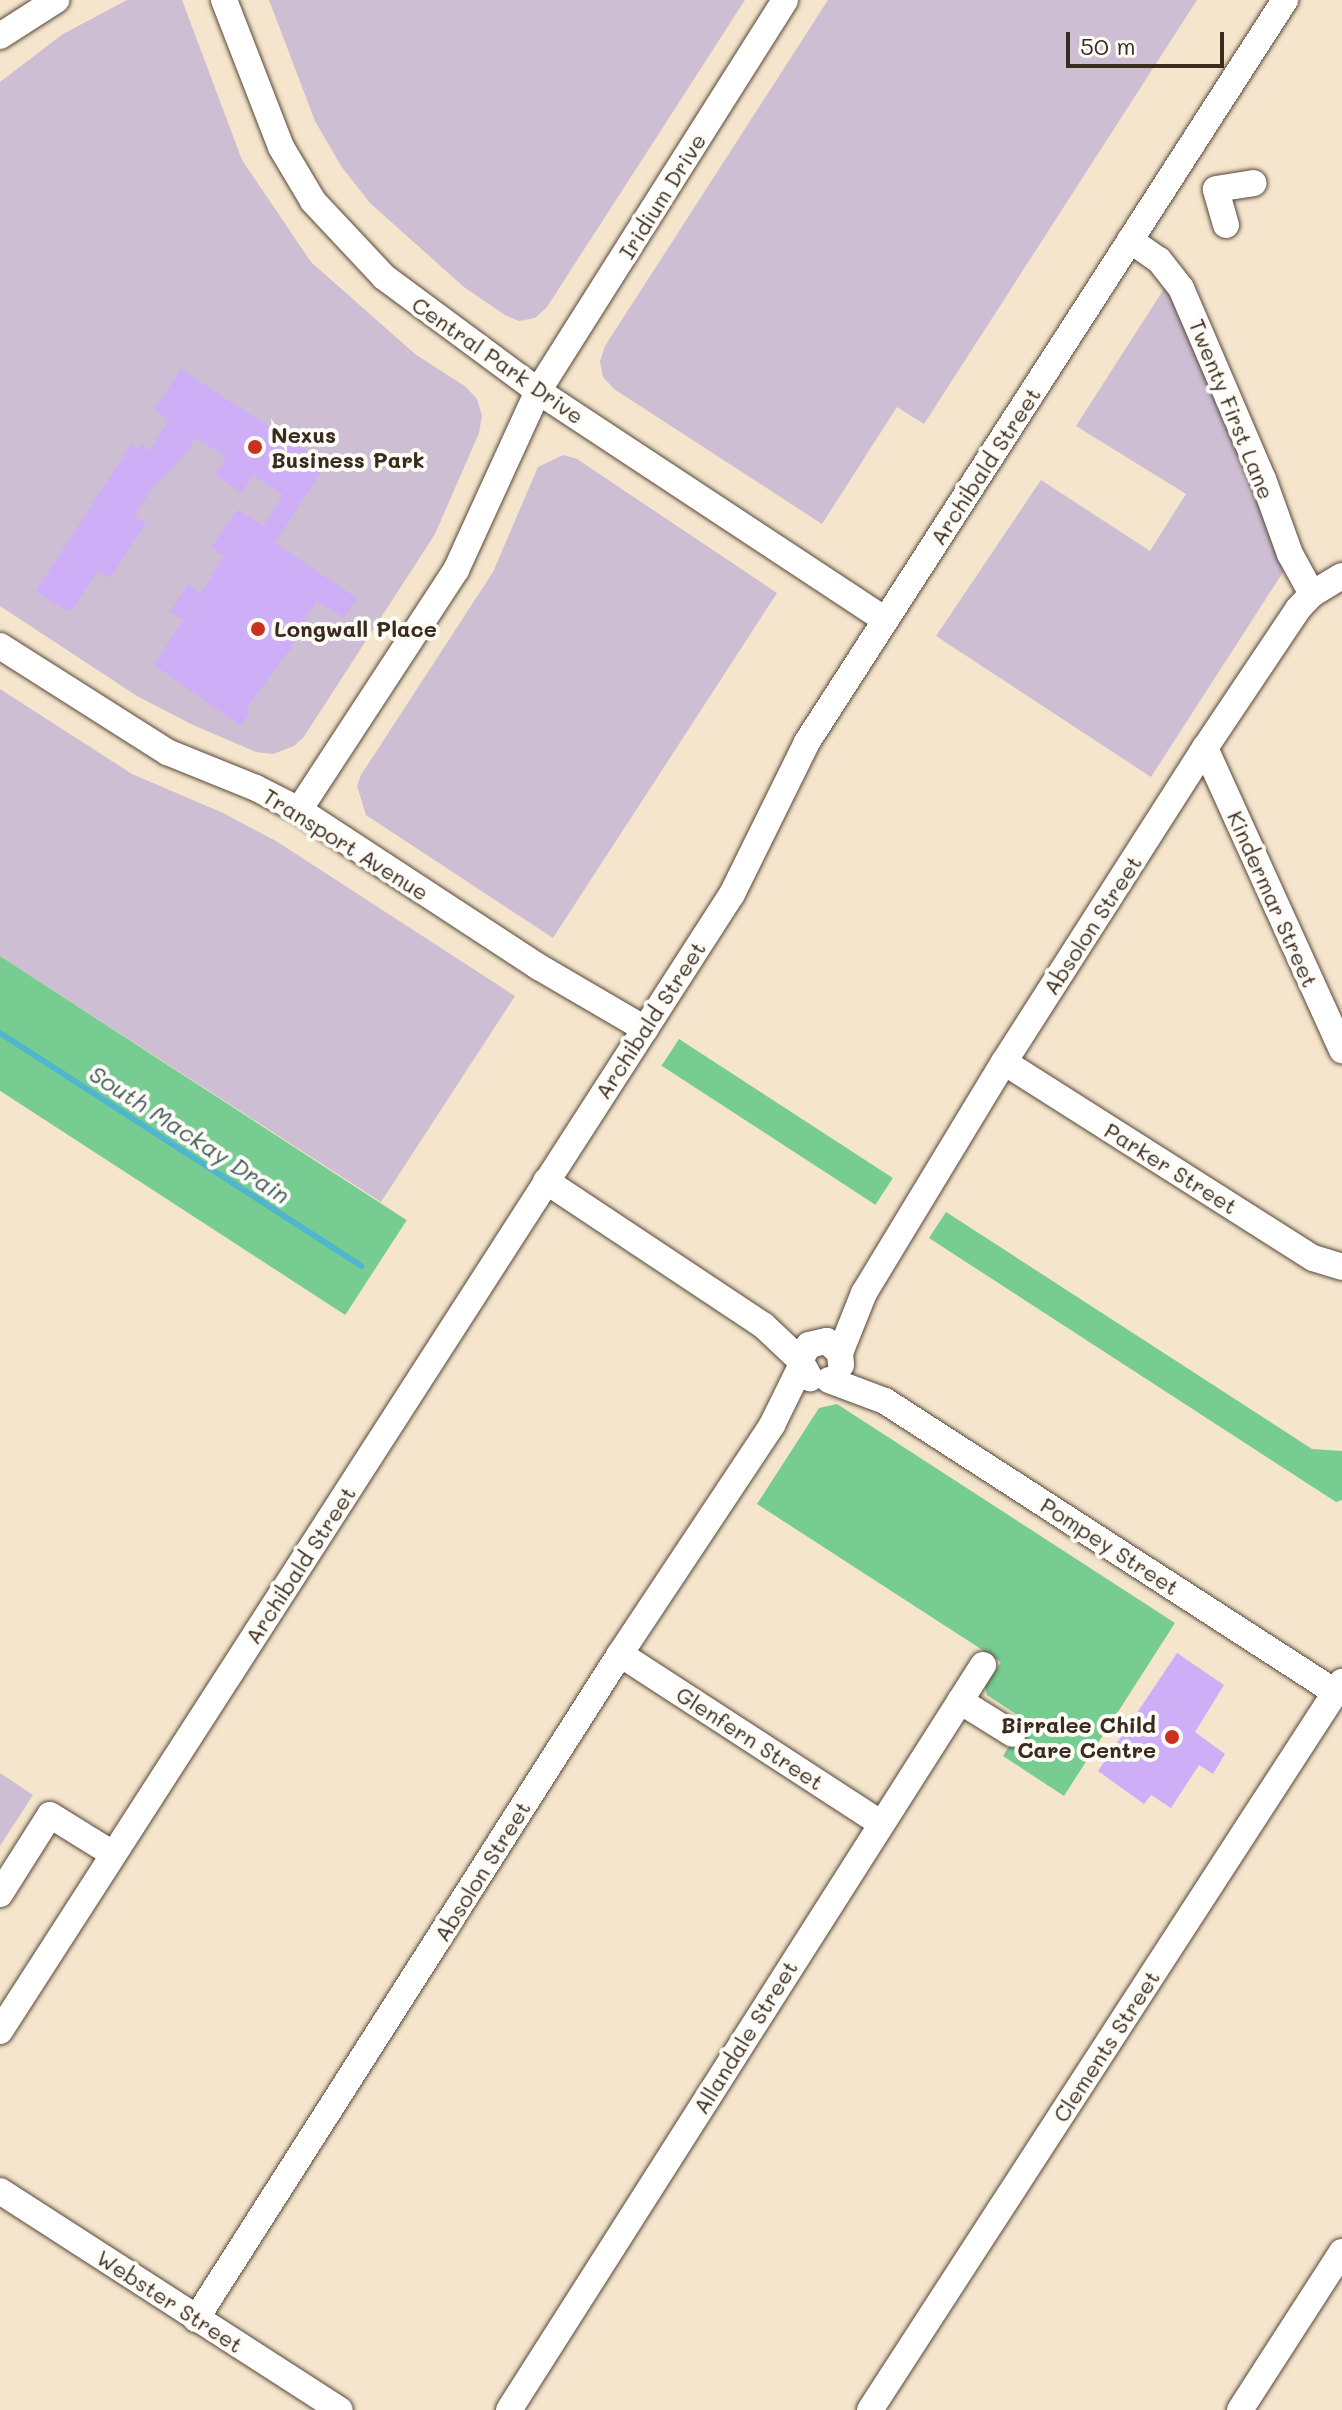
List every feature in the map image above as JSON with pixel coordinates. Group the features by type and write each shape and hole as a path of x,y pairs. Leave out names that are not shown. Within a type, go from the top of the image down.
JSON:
{"street":[{"path":"0,36 56,0"},
{"name":"Central Park Drive","path":"224,0 281,147 313,201 384,277 538,391 885,620"},
{"name":"Iridium Drive","path":"538,391 785,0"},
{"name":"Archibald Street","path":"0,2031 732,894 807,742 1285,0"},
{"path":"1179,165 1216,189 1226,225"},
{"path":"1216,189 1254,183"},
{"name":"Twenty First Lane","path":"1130,240 1159,260 1181,288 1263,479 1290,554 1312,594"},
{"path":"299,810 456,570 538,391"},
{"name":"Absolon Street","path":"196,2319 620,1654 864,1293 1004,1062 1205,748 1312,594 1342,576"},
{"name":"Transport Avenue","path":"0,646 167,752 256,788 299,810 539,967 645,1029"},
{"name":"Kindermar Street","path":"1205,748 1342,1050"},
{"name":"Parker Street","path":"1004,1062 1313,1258 1342,1267"},
{"name":"Pompey Street","path":"546,1181 763,1325 1339,1687"},
{"name":"Glenfern Street","path":"620,1654 880,1823"},
{"name":"Allandale Street","path":"509,2410 983,1665"},
{"name":"Clements Street","path":"870,2410 1339,1687"},
{"path":"960,1701 1013,1734"},
{"path":"0,1894 50,1815 113,1854"},
{"name":"Webster Street","path":"0,2191 340,2410"},
{"path":"1240,2410 1342,2252"}],"shaded area":[{"path":"127,0 182,0 242,160 311,262 415,354 466,387 477,399 482,416 479,433 435,534 303,738 294,746 273,754 256,752 137,696 0,606 0,82 63,34"},
{"path":"269,0 745,0 547,307 535,318 519,321 464,287 370,203 341,166 315,121"},
{"path":"828,0 1197,0 924,424 897,407 822,524 614,389 603,377 600,361 605,346"},
{"path":"1169,281 1289,563 1151,777 936,636 1041,480 1150,551 1186,494 1076,426"},
{"path":"563,455 577,459 777,593 553,938 366,815 357,786 361,775 493,572 538,467"},
{"path":"0,689 132,774 223,813 276,841 515,996 381,1202 0,956"},
{"path":"0,1773 33,1795 0,1846"}],"green space":[{"path":"0,956 407,1220 345,1315 0,1091"},
{"path":"679,1039 893,1178 875,1205 662,1066"},
{"path":"946,1212 1312,1449 1342,1451 1342,1500 1336,1502 929,1238"},
{"path":"837,1404 1175,1623 1064,1796 1003,1756 1025,1720 987,1695 985,1686 1001,1662 757,1504 819,1408"}],"building":[{"path":"181,369 326,464 275,543 357,598 344,618 317,601 291,641 295,643 246,709 250,712 241,726 154,665 183,620 170,612 188,584 201,593 224,556 211,548 237,509 263,526 283,495 253,475 242,493 215,475 226,457 196,438 185,455 153,487 134,516 146,523 110,578 98,571 72,611 68,608 66,611 36,591 132,443 138,449 142,444 149,451 169,420 154,410"},
{"path":"1177,1653 1224,1685 1195,1732 1225,1754 1213,1774 1199,1765 1171,1808 1151,1795 1144,1804 1098,1771"}],"waterway":[{"name":"South Mackay Drain","path":"0,1033 361,1266"}],"place":[{"name":"Nexus Business Park","path":"255,447"},
{"name":"Longwall Place","path":"258,629"},
{"name":"Birralee Child Care Centre","path":"1172,1737"}]}
